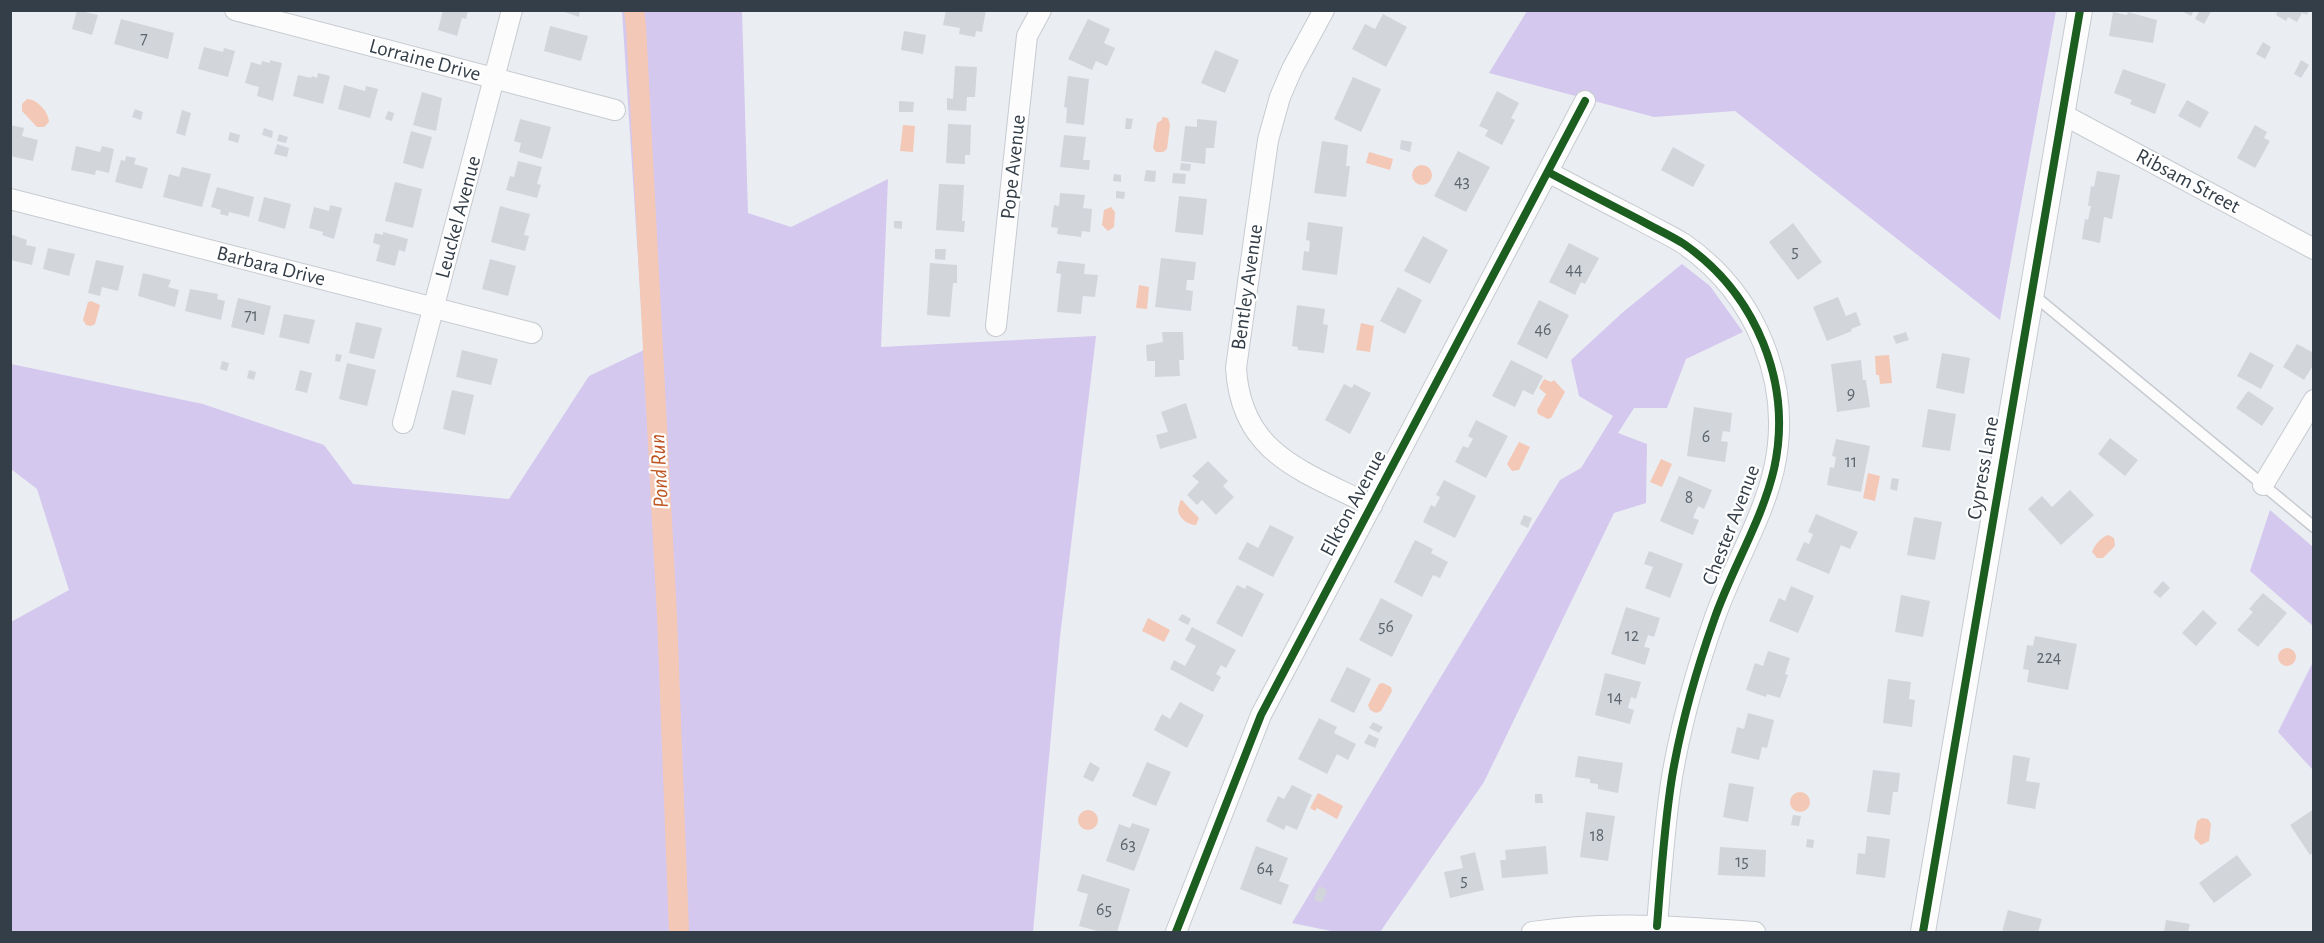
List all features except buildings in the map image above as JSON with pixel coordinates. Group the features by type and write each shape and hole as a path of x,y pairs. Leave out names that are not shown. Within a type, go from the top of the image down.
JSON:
{"street":[{"name":"Lorraine Drive","path":"236,10 615,110"},
{"name":"Leuckel Avenue","path":"404,423 512,10"},
{"name":"Pope Avenue","path":"996,326 1027,36 1041,10"},
{"name":"Bentley Avenue","path":"1324,10 1292,69 1280,97 1268,140 1236,368 1237,388 1242,407 1251,426 1264,443 1289,463 1372,506"},
{"name":"Cypress Lane","path":"1923,933 2080,10"},
{"name":"Elkton Avenue","path":"1183,931 1261,715 1585,101"},
{"name":"Ribsam Street","path":"2062,114 2313,249"},
{"name":"Chester Avenue","path":"1548,172 1682,243 1709,263 1734,290 1752,318 1766,348 1774,373 1779,406 1778,439 1768,489 1714,618 1680,733 1665,822 1657,926"},
{"name":"Barbara Drive","path":"10,199 532,333"},
{"path":"2263,485 2313,400"},
{"path":"1532,933 1560,928 1618,924 1755,933"}],"lane":[{"path":"2031,293 2313,527"}],"shaded area":[{"path":"622,11 742,11 748,213 791,227 888,179 881,347 1096,336 1060,637 1033,932 11,932 11,622 69,590 37,489 11,469 11,364 203,404 324,445 353,484 509,499 589,376 644,350"},
{"path":"1527,11 2056,11 2000,320 1735,111 1654,117 1489,73"},
{"path":"27,99 35,101 45,110 49,122 44,127 37,127 22,111 22,104"},
{"path":"1162,117 1168,118 1170,125 1167,149 1163,152 1156,152 1153,148 1157,123 1162,120"},
{"path":"903,125 915,126 913,152 900,151"},
{"path":"1369,152 1393,159 1390,170 1366,163"},
{"path":"1422,165 1429,168 1432,175 1429,182 1422,185 1415,182 1412,175 1415,168"},
{"path":"1111,207 1115,212 1114,227 1108,231 1102,225 1104,210"},
{"path":"1682,264 1710,286 1743,332 1686,359 1667,408 1634,408 1618,433 1647,444 1646,503 1614,513 1484,782 1380,932 1336,932 1292,923 1560,480 1581,468 1613,416 1579,396 1571,360 1622,313"},
{"path":"1139,285 1149,287 1147,309 1136,308"},
{"path":"88,302 100,305 95,324 91,326 86,325 83,320"},
{"path":"1361,323 1374,326 1370,352 1356,350"},
{"path":"1889,355 1892,383 1880,384 1879,375 1876,375 1875,356"},
{"path":"1544,379 1551,382 1554,380 1565,392 1551,418 1548,419 1538,414 1537,410 1546,394 1539,388"},
{"path":"1519,442 1530,447 1519,470 1512,471 1507,464"},
{"path":"1661,459 1672,464 1662,487 1650,482"},
{"path":"1868,473 1880,476 1875,501 1863,498"},
{"path":"1182,500 1199,518 1196,525 1187,523 1180,516 1178,509"},
{"path":"2270,510 2313,547 2313,626 2250,571"},
{"path":"2108,535 2114,538 2115,546 2103,558 2097,558 2092,552 2100,540"},
{"path":"1148,618 1170,630 1164,642 1142,631"},
{"path":"2283,648 2291,648 2296,653 2294,664 2283,666 2278,661 2278,653"},
{"path":"2313,662 2313,770 2278,732"},
{"path":"1383,683 1391,687 1392,691 1381,711 1376,713 1370,710 1368,705 1379,684"},
{"path":"1800,792 1807,795 1810,802 1807,809 1800,812 1793,809 1790,802 1793,795"},
{"path":"1318,793 1343,806 1337,819 1317,808 1315,811 1310,808"},
{"path":"1088,810 1095,813 1098,820 1095,827 1088,830 1081,827 1078,820 1081,813"},
{"path":"2202,818 2208,819 2211,824 2209,841 2201,845 2194,838 2197,821"}],"waterway":[{"name":"Pond Run","path":"634,10 667,616 679,932"}],"cycle path":[{"path":"1923,932 2080,10"},
{"path":"1176,932 1261,715 1585,101"},
{"path":"1548,172 1679,241 1709,264 1731,288 1749,314 1763,343 1773,373 1778,405 1779,437 1769,488 1714,620 1684,717 1667,814 1657,926"}]}
